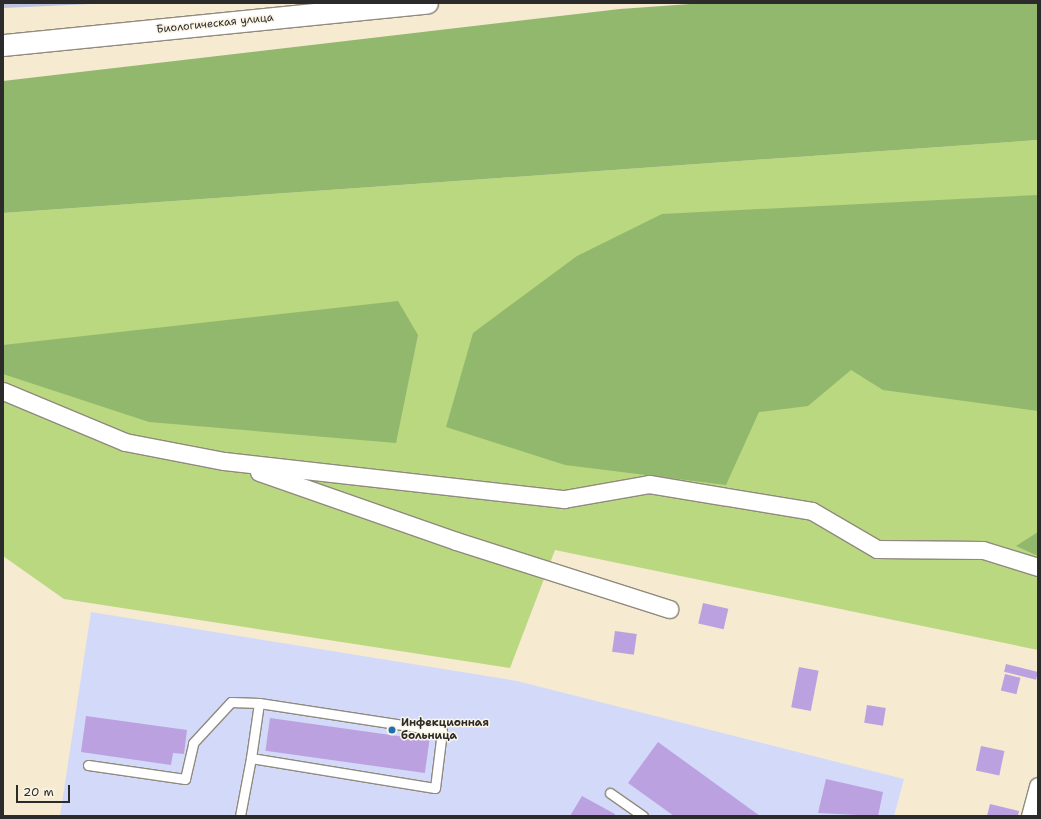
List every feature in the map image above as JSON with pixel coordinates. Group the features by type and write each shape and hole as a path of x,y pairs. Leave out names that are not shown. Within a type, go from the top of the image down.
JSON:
{"street":[{"name":"Биологическая улица","path":"3,45 427,3"},
{"path":"3,391 125,442 224,461 564,499 649,484 812,511 877,550 983,550 1038,567"},
{"path":"224,461 669,609"},
{"path":"1030,816 1038,786"}],"lane":[{"path":"88,765 186,779 193,743 231,702 259,703 442,731 435,788 251,758"},
{"path":"240,816 251,758 259,703"},
{"path":"610,793 642,816"}],"shaded area":[{"path":"3,3 113,3 3,8"},
{"name":"Инфекционная больница","path":"91,612 517,681 904,779 894,816 60,816"}],"green space":[{"path":"704,3 1038,3 1038,140 3,213 3,81 620,9"},
{"path":"1038,140 1038,650 555,550 510,668 64,599 3,556 3,213"},
{"path":"1038,195 1038,411 883,390 851,370 808,406 759,412 726,485 565,465 446,427 473,333 577,256 662,214"},
{"path":"398,301 418,335 396,443 149,422 3,374 3,345"},
{"path":"1038,532 1038,556 1016,546"}],"building":[{"path":"703,603 728,609 724,629 698,623"},
{"path":"615,631 637,634 634,655 612,652"},
{"path":"1006,664 1038,672 1036,680 1004,672"},
{"path":"799,667 819,671 811,711 791,707"},
{"path":"1005,674 1021,678 1016,694 1001,690"},
{"path":"867,705 886,708 883,726 864,723"},
{"path":"86,716 187,730 184,754 173,753 171,765 81,752"},
{"path":"270,718 429,740 425,773 265,751"},
{"path":"658,742 760,816 674,816 628,783"},
{"path":"981,746 1004,751 999,775 976,770"},
{"path":"826,779 883,792 878,816 818,813"},
{"path":"582,796 615,814 614,816 570,816"},
{"path":"990,804 1019,811 1018,816 987,816"}],"place":[{"name":"Инфекционная больница","path":"392,730"}]}
